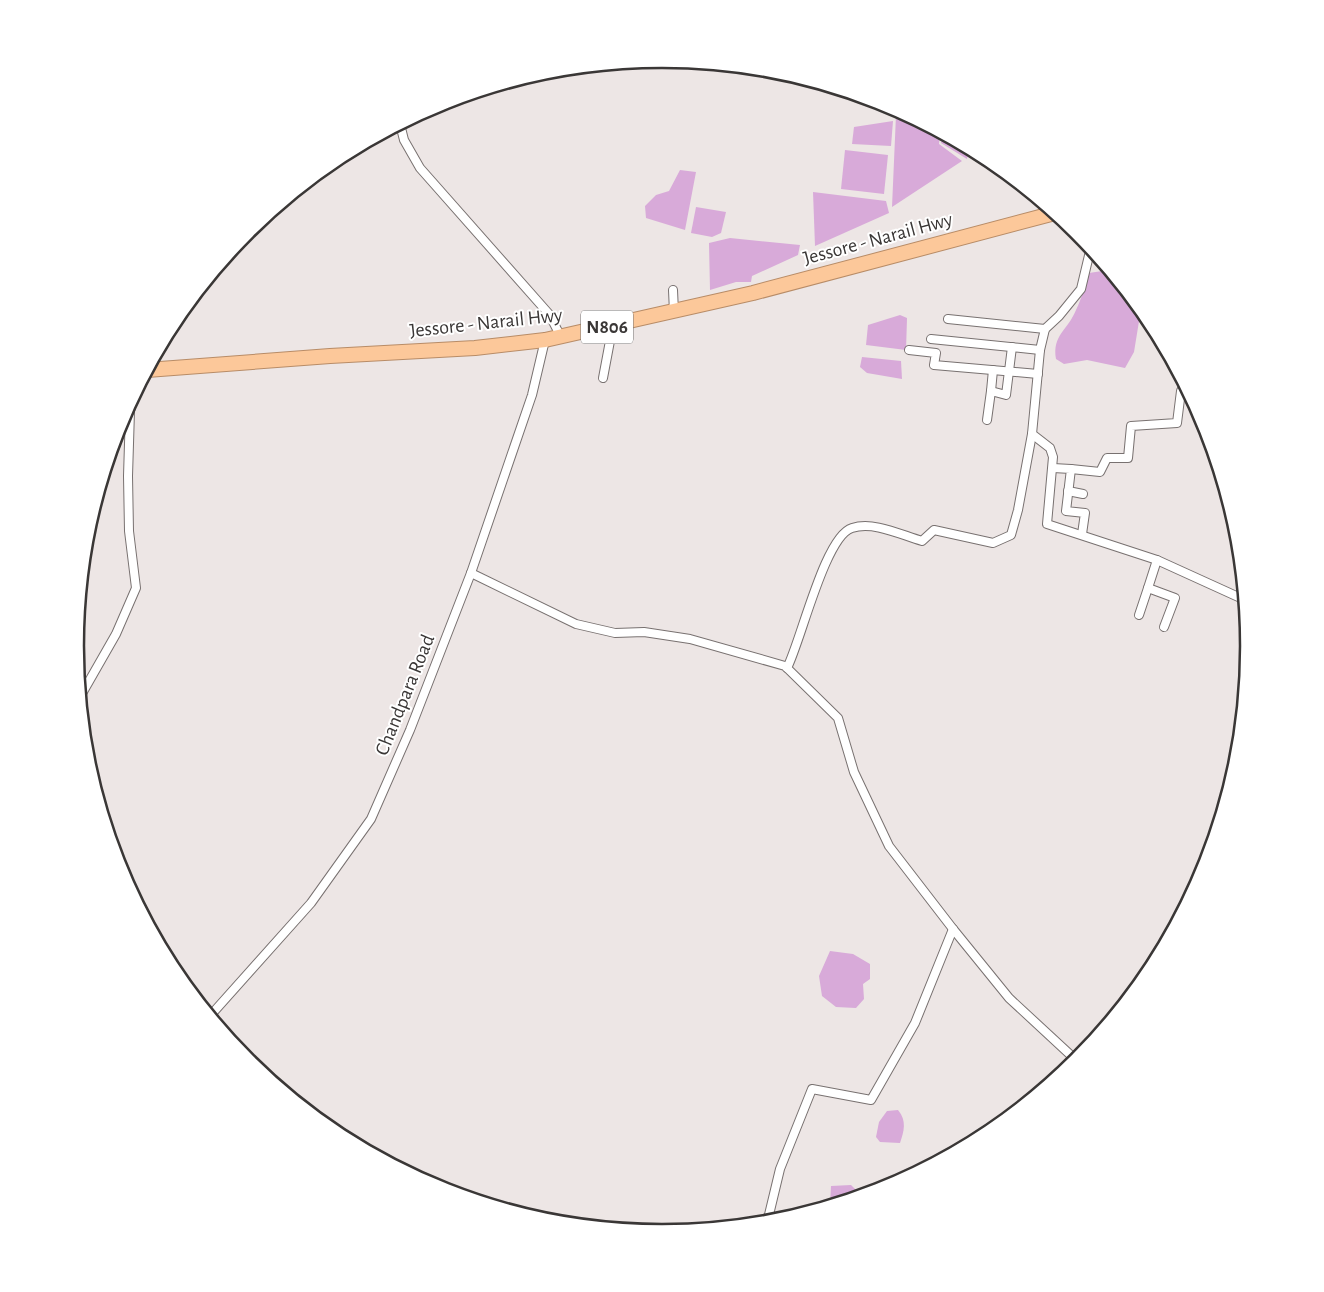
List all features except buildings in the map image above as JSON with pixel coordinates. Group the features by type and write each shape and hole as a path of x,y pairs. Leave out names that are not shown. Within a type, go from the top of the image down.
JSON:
{"highway":[{"name":"Jessore - Narail Hwy","path":"154,369 330,356 475,348 545,340 753,293 1047,215"}],"street":[{"path":"401,130 404,140 420,168 463,215 503,265 550,314 561,337"},
{"path":"787,668 825,565 839,537 851,528 872,526 922,541 934,530 993,543 1011,535 1018,510 1032,434 1040,350 1044,329 1059,316 1081,289 1089,256"},
{"path":"673,290 674,312"},
{"path":"948,318 1044,329"},
{"path":"604,378 613,325"},
{"path":"931,339 1040,350"},
{"name":"Chandpara Road","path":"214,1011 311,903 371,819 410,730 471,573 532,395 545,340"},
{"path":"991,390 1006,395 1012,348"},
{"path":"910,350 936,352 934,365 1038,374"},
{"path":"987,420 993,370"},
{"path":"1053,468 1100,472 1107,458 1128,458 1131,426 1177,423 1181,391"},
{"path":"85,688 116,634 136,588 129,531 130,421"},
{"path":"1032,434 1050,448 1053,457 1047,524 1157,560 1238,597"},
{"path":"1071,469 1066,511 1085,513 1082,534"},
{"path":"1068,491 1083,494"},
{"path":"1139,616 1157,560"},
{"path":"471,573 576,624 615,632 644,632 690,639 787,668 838,718 854,772 890,846 953,930 1009,998 1071,1055"},
{"path":"1148,588 1176,598 1164,627"},
{"path":"769,1214 780,1169 812,1089 871,1100 915,1023 953,930"}],"shaded area":[{"path":"896,118 939,139 939,144 962,161 892,207"},
{"path":"893,121 891,146 852,144 854,127"},
{"path":"942,140 951,145 968,155 967,159 941,143"},
{"path":"845,150 888,155 884,194 841,189"},
{"path":"680,170 696,172 685,230 646,218 645,206 656,195 669,191"},
{"path":"813,192 886,201 889,213 815,246"},
{"path":"696,207 726,212 721,233 712,237 691,233"},
{"path":"730,238 800,245 798,255 752,276 751,282 736,282 710,290 709,243"},
{"path":"1102,271 1139,320 1134,352 1125,368 1087,360 1064,364 1056,359 1055,351 1058,338 1073,317 1089,273"},
{"path":"900,315 907,318 906,350 866,345 868,325"},
{"path":"862,357 901,361 902,379 867,373 860,367"},
{"path":"830,951 853,954 870,964 870,979 863,984 864,999 856,1008 836,1007 822,996 819,976"},
{"path":"898,1110 904,1122 900,1143 880,1142 876,1137 879,1122 887,1111"},
{"path":"851,1185 857,1191 830,1199 831,1186"}]}
